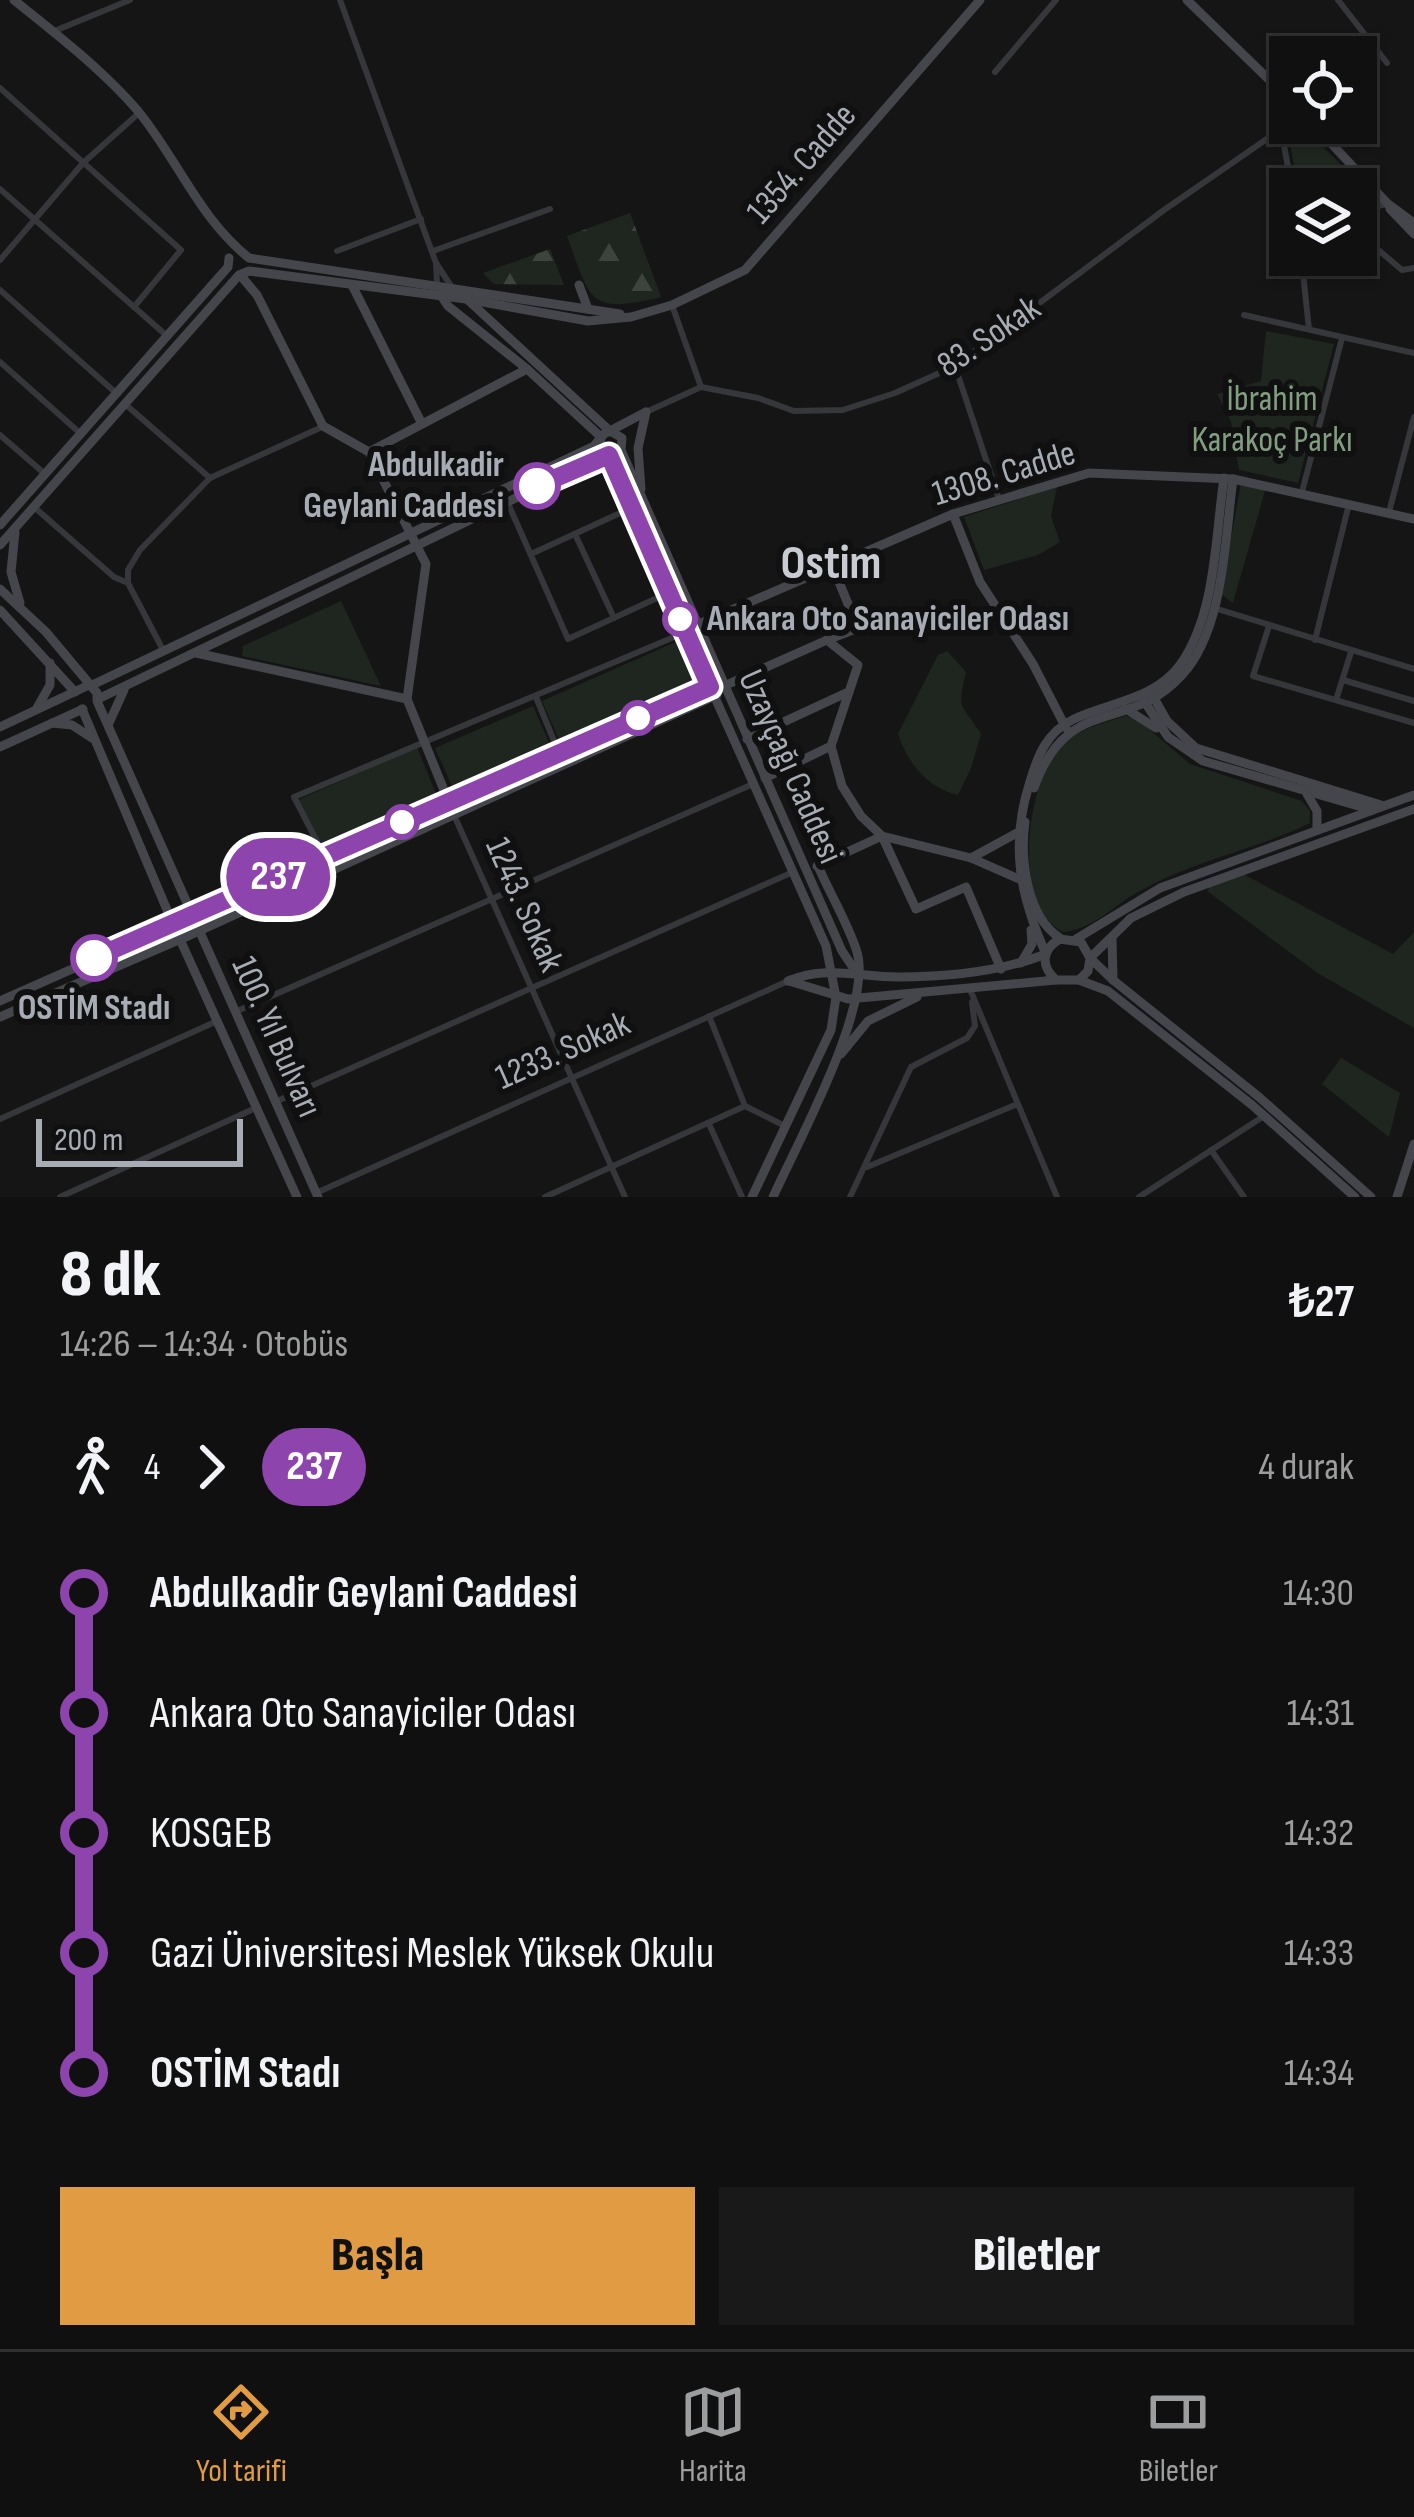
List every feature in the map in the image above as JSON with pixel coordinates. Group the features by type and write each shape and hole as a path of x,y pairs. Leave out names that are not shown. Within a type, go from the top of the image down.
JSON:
{"main road":[{"path":"14,0 97,68 139,113 212,223 228,262 244,274 323,426 369,452 426,564 407,699 196,653"},
{"name":"1354. Cadde","path":"246,255 588,321 631,317 672,305 745,270 980,0"},
{"path":"1187,0 1269,80"},
{"path":"1332,144 1388,204 1414,223"},
{"path":"1388,204 1391,213 1414,234"},
{"path":"212,223 246,255"},
{"path":"0,525 5,510 81,434 228,262 246,255"},
{"path":"0,545 244,274 246,255"},
{"name":"1354. Cadde","path":"244,274 439,291 452,287 588,306 631,317"},
{"path":"352,285 422,424"},
{"path":"573,319 579,285 588,306 588,321"},
{"path":"452,287 500,327 606,435 615,452"},
{"path":"439,291 606,435 622,438 615,452"},
{"path":"500,327 499,318 507,307"},
{"path":"369,452 527,369"},
{"path":"0,727 411,534 646,412"},
{"path":"0,747 81,708 88,709 97,700 615,452 646,412"},
{"path":"642,500 638,448 646,412"},
{"name":"Uzayçağı Caddesi","path":"615,452 642,500 747,739 812,869 842,951 856,972"},
{"name":"Uzayçağı Caddesi","path":"615,452 632,508 826,946 836,997"},
{"name":"1308. Cadde","path":"697,625 953,514 1089,473 1229,478 1414,519"},
{"path":"1167,721 1175,682 1204,643 1214,608 1229,478"},
{"path":"1056,980 1046,969 1046,954 1019,879 1017,833 1041,749 1066,728 1147,697 1181,664 1204,614 1229,478"},
{"path":"953,514 980,582 1033,664 1066,728"},
{"path":"17,526 11,572 22,608"},
{"path":"0,1000 710,687 724,686 858,628 832,565"},
{"name":"100. Yıl Bulvarı","path":"0,589 22,608 97,700 317,1195"},
{"name":"100. Yıl Bulvarı","path":"0,610 75,693 297,1197"},
{"path":"827,640 858,665 831,746 842,787 861,816 882,836 916,909 966,887 1001,969"},
{"path":"164,653 171,665"},
{"path":"33,712 50,686 50,663"},
{"path":"1175,682 1126,709 1066,728 1043,762 1030,800 1022,849 1043,922 1060,938 1076,939 1086,946 1090,958 1113,980 1259,1097 1371,1197"},
{"path":"108,726 113,707 128,686"},
{"path":"0,1017 715,698 724,686"},
{"path":"747,739 847,692"},
{"path":"1147,697 1196,748 1377,808"},
{"path":"1147,697 1168,737"},
{"name":"1243. Sokak","path":"407,699 454,814"},
{"path":"1126,709 1203,761 1307,794 1414,813"},
{"path":"47,723 72,725 93,738"},
{"path":"765,778 831,746"},
{"path":"1307,794 1317,811 1317,830"},
{"path":"1076,939 1160,888 1414,795"},
{"path":"788,981 836,997 857,998 1078,980 1088,970 1090,958 1132,918 1187,890 1401,813"},
{"path":"971,858 1017,833"},
{"path":"812,869 882,836 971,858 1019,879"},
{"path":"1021,963 1032,944 1031,919"},
{"path":"788,981 819,971 898,977 1001,969 1046,954 1060,938"},
{"path":"1112,938 1113,980"},
{"path":"773,1197 852,1022 860,987 856,972"},
{"path":"1078,980 1108,991 1264,1116 1354,1197"},
{"path":"834,1063 868,1021 934,990"},
{"path":"752,1197 832,1030 836,997"},
{"path":"1397,1197 1414,1144"}],"street":[{"path":"52,32 130,0"},
{"path":"340,0 433,250 439,291"},
{"path":"995,71 1056,0"},
{"path":"1339,0 1388,63"},
{"path":"0,88 181,250 134,307"},
{"path":"0,260 83,163 139,113"},
{"name":"83. Sokak","path":"701,387 794,411 843,410 895,393 955,366 1269,137"},
{"path":"0,189 167,336"},
{"path":"1377,206 1388,204"},
{"path":"433,250 550,209"},
{"path":"337,250 421,219"},
{"path":"1377,249 1402,270 1414,268"},
{"path":"436,263 452,287"},
{"path":"1303,276 1309,329"},
{"path":"0,290 116,394"},
{"path":"646,412 701,387 672,305"},
{"path":"1244,315 1414,353"},
{"path":"1302,491 1342,337"},
{"path":"0,362 81,434"},
{"path":"955,366 999,499"},
{"path":"125,404 209,478"},
{"path":"1389,512 1414,417"},
{"path":"164,653 128,583 128,570 140,550 209,478 323,426"},
{"path":"0,435 45,474"},
{"path":"507,501 568,639 669,593"},
{"path":"1316,640 1349,502"},
{"path":"34,507 114,577 128,583"},
{"path":"531,554 632,508"},
{"path":"575,534 614,618"},
{"path":"1214,608 1414,669"},
{"path":"1269,626 1253,676 1414,723"},
{"path":"325,856 294,797 686,632"},
{"path":"1336,700 1351,651"},
{"path":"1343,680 1414,700"},
{"path":"536,697 559,753"},
{"path":"235,1012 754,783"},
{"name":"1243. Sokak","path":"454,814 625,1197"},
{"path":"275,1102 793,872"},
{"name":"1233. Sokak","path":"317,1195 788,981"},
{"path":"969,987 1054,1196"},
{"path":"850,1197 911,1067 968,1038 975,1026 973,1002"},
{"path":"709,1016 745,1106 783,1125"},
{"path":"0,1119 218,1021"},
{"path":"864,1168 1017,1104"},
{"path":"545,1197 745,1106"},
{"path":"60,1197 258,1107"},
{"path":"1139,1197 1264,1116"},
{"path":"708,1122 742,1197"},
{"path":"1211,1150 1244,1197"}],"green space":[{"path":"1290,144 1320,144 1344,168 1294,168"},
{"path":"630,213 661,297 605,302 588,288 567,236"},
{"path":"550,249 564,285 494,284 483,273"},
{"name":"İbrahim Karakoç Parkı","path":"1266,331 1334,344 1298,483 1239,470 1231,422 1217,394 1261,381"},
{"path":"1241,483 1266,487 1233,603 1221,594"},
{"path":"1057,487 1051,516 1060,542 1038,555 984,570 964,517"},
{"path":"341,601 381,686 242,656 243,646"},
{"path":"680,640 699,683 561,744 542,701"},
{"path":"947,651 966,672 962,706 981,734 958,795 920,773 898,734 938,655"},
{"path":"533,706 552,749 454,791 435,748"},
{"path":"1125,716 1136,718 1190,764 1302,801 1310,811 1310,823 1172,875 1089,924 1063,932 1046,918 1030,872 1032,815 1039,788 1065,742"},
{"path":"417,747 438,799 325,850 298,800"},
{"path":"1243,874 1393,954 1414,932 1414,1028 1319,974 1207,891"},
{"path":"1341,1058 1400,1093 1389,1137 1322,1084"}],"bus line":[{"name":"237","path":"94,958 710,687 609,455 537,486"}],"place":[{"name":"Abdulkadir Geylani Caddesi","path":"537,486"},
{"name":"Ankara Oto Sanayiciler Odası","path":"680,619"},
{"name":"OSTİM Stadı","path":"94,958"}],"district":[{"name":"Ostim","path":"831,563"}]}
